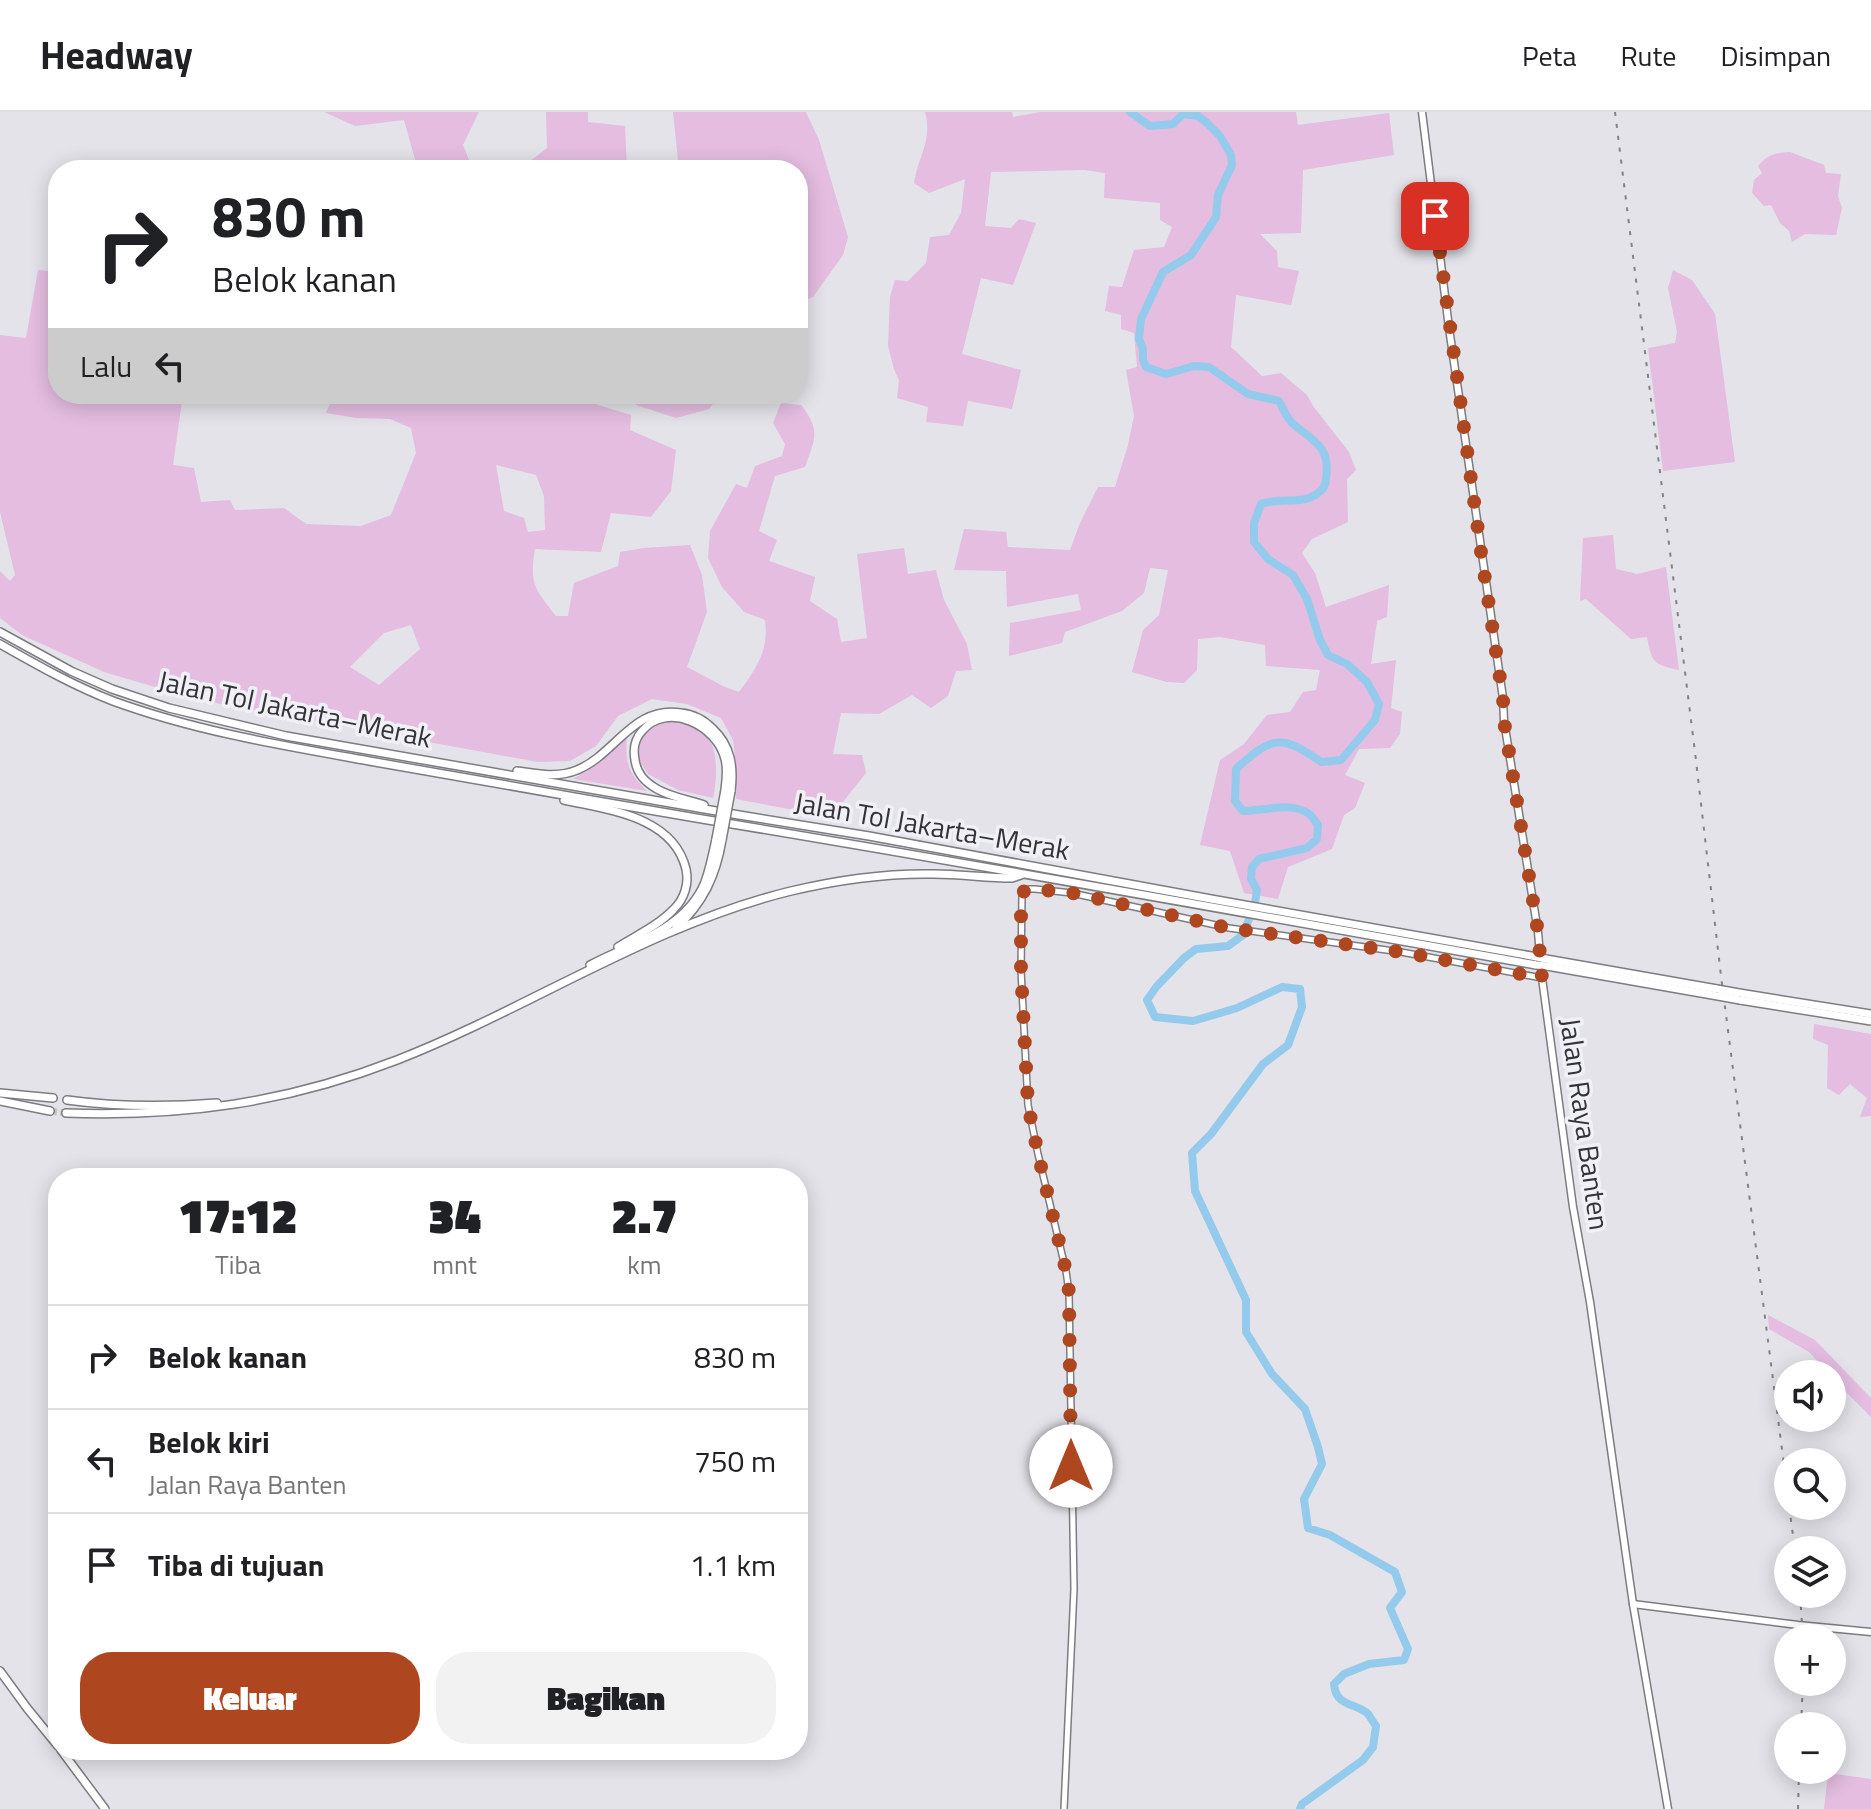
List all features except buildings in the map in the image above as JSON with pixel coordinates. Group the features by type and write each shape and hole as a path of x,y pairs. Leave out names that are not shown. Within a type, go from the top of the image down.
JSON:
{"highway":[{"name":"Jalan Tol Jakarta–Merak","path":"0,632 71,671 112,689 169,708 286,736 869,836 1541,962 1718,993 1871,1014"},
{"name":"Jalan Tol Jakarta–Merak","path":"0,644 66,681 109,699 214,732 1022,874 1231,906"},
{"path":"484,769 490,767 553,775 569,773 602,755 640,721 661,713 678,712 696,717 714,729 724,743 733,771 719,839 717,866 694,910 672,932"},
{"path":"728,790 723,752 698,725 680,718 663,718 651,721 638,735 634,743 634,756 638,772 645,780 667,794 739,815"},
{"path":"540,791 546,796 645,821 664,835 678,851 684,864 686,889 676,908 598,961"},
{"path":"67,1100 146,1107 224,1102 312,1084 425,1044 676,921 690,908 704,883 719,839"},
{"path":"66,1113 156,1113 232,1106 343,1079 400,1059 672,932 790,892 840,881 891,875 933,873 1007,878 1022,874"},
{"name":"Jalan Tol Jakarta–Merak","path":"1740,996 1871,1021"},
{"path":"0,1093 53,1098"},
{"path":"0,1101 50,1111"},
{"path":"0,1671 48,1734"},
{"path":"68,1760 105,1809"}],"main road":[{"name":"Jalan Raya Banten","path":"1422,112 1504,721 1538,932 1573,1207 1590,1302 1633,1604 1668,1809"},
{"path":"1633,1604 1871,1632"}],"street":[{"path":"1064,1809 1074,1577 1069,1292 1028,1105 1021,970 1022,895 1029,889 1072,893 1234,928 1401,952 1542,978"}],"shaded area":[{"path":"324,112 479,112 463,145 469,160 415,160 404,120 355,126"},
{"path":"546,112 588,112 588,122 625,126 627,160 532,160 547,148"},
{"path":"673,112 806,112 819,140 848,237 843,255 813,297 808,299 808,160 678,160"},
{"path":"925,112 1012,112 1013,117 1040,112 1296,112 1298,125 1389,113 1394,155 1303,170 1301,233 1260,234 1277,251 1278,267 1299,271 1291,305 1236,295 1231,347 1262,376 1281,373 1307,395 1349,452 1356,470 1347,479 1348,522 1312,539 1302,553 1315,573 1326,607 1389,585 1387,617 1377,621 1371,664 1396,660 1391,708 1402,712 1400,734 1390,748 1359,749 1345,775 1365,783 1355,808 1344,815 1332,849 1288,867 1278,899 1244,893 1230,851 1200,845 1220,760 1244,744 1267,715 1290,712 1303,692 1316,690 1320,670 1266,666 1265,645 1220,637 1198,639 1197,670 1184,683 1167,682 1132,672 1143,630 1159,615 1168,570 1150,568 1144,593 1122,611 1065,632 1062,643 1009,656 1010,623 1081,610 1078,594 1007,607 1006,571 954,570 964,529 1006,532 1008,547 1070,550 1098,487 1115,487 1134,416 1126,370 1137,367 1134,333 1121,329 1121,315 1105,311 1109,286 1122,287 1134,250 1164,247 1172,227 1160,220 1160,203 1104,198 1105,173 1085,170 991,172 985,226 1011,228 1019,219 1036,223 1013,285 981,278 962,354 1021,370 1012,409 968,401 963,426 926,422 928,407 897,398 899,381 888,346 890,297 895,280 908,281 926,263 930,237 949,235 961,213 965,179 929,193 914,183 926,140"},
{"path":"1790,152 1824,165 1826,173 1841,174 1838,196 1842,208 1836,235 1805,234 1792,242 1789,231 1780,223 1771,205 1764,206 1752,193 1754,180 1762,173 1758,166 1772,155"},
{"path":"38,270 48,271 48,404 182,404 173,465 194,468 201,502 230,500 235,510 284,508 306,524 361,526 391,515 416,453 411,428 390,419 326,413 330,404 595,404 631,415 630,430 676,450 671,491 651,517 611,513 601,552 535,549 535,586 556,616 568,616 574,583 618,566 620,552 690,545 702,575 707,612 687,667 739,692 763,650 765,620 744,612 722,587 708,558 710,531 736,484 747,488 755,466 782,456 785,444 773,423 781,404 801,405 814,428 813,442 805,467 775,476 759,531 777,540 769,561 815,577 810,601 837,619 841,642 867,638 857,554 904,548 908,574 936,570 944,600 967,644 972,670 956,671 948,696 931,708 912,695 879,714 841,713 833,754 862,755 866,773 831,817 736,799 733,740 721,718 687,704 652,699 618,716 596,746 570,761 538,762 199,700 104,672 22,635 0,618 0,571 10,581 15,575 0,512 0,335 26,338","holes":["496,465 536,475 544,496 545,530 528,532 524,518 504,511","411,625 420,649 379,685 350,667 384,633"]},
{"path":"1673,270 1692,280 1715,314 1735,462 1663,471 1648,348 1675,343 1677,332 1668,288"},
{"path":"713,404 709,409 676,418 636,405"},
{"path":"1613,535 1616,569 1637,574 1666,567 1679,670 1655,661 1647,637 1631,639 1586,599 1580,601 1583,538"},
{"path":"674,720 694,725 709,738 716,768 713,798 678,790 648,774 636,755 640,735 653,725"},
{"path":"627,735 629,766 647,791 573,779 596,765"},
{"path":"1814,1024 1871,1034 1871,1116 1860,1117 1867,1098 1850,1084 1839,1095 1827,1088 1828,1045 1813,1039"},
{"path":"1768,1315 1815,1340 1834,1360 1816,1360 1809,1352 1769,1329"},
{"path":"1846,1372 1871,1398 1871,1417 1846,1392"},
{"path":"1846,1776 1871,1779 1871,1809 1824,1809 1827,1784 1846,1784"}],"waterway":[{"path":"1130,112 1150,126 1173,124 1183,114 1198,116 1220,136 1231,155 1232,165 1218,195 1216,217 1191,255 1163,272 1141,319 1139,339 1143,360 1146,367 1166,374 1194,366 1209,367 1248,394 1279,401 1290,421 1319,445 1327,467 1322,489 1304,499 1261,504 1254,523 1254,542 1268,559 1293,575 1307,599 1328,655 1347,664 1367,682 1379,704 1375,720 1341,760 1321,762 1296,746 1277,743 1258,750 1236,769 1235,801 1243,811 1286,807 1302,810 1318,825 1317,839 1307,848 1259,859 1252,867 1251,879 1257,890 1243,935 1228,946 1196,949 1157,986 1147,1000 1155,1017 1193,1021 1237,1008 1282,987 1300,989 1302,1007 1288,1045 1263,1064 1211,1134 1192,1153 1195,1191 1246,1300 1246,1332 1272,1374 1305,1409 1318,1447 1322,1464 1304,1499 1308,1528 1330,1535 1395,1572 1402,1592 1390,1608 1408,1649 1404,1660 1369,1664 1344,1674 1334,1684 1338,1697 1363,1710 1376,1726 1373,1747 1363,1760 1302,1804 1300,1809"}],"tunnel":[{"path":"50,1111 66,1113"}],"railway":[{"path":"1615,112 1782,1448"},
{"path":"1791,1520 1793,1536"},
{"path":"1801,1608 1802,1624"},
{"path":"1802,1696 1802,1712"},
{"path":"1798,1809 1799,1784"}],"route":[{"path":"1071,1466 1069,1292 1027,1093 1021,970 1021,902 1024,891 1035,889 1072,893 1229,928 1401,952 1542,978 1538,932 1504,721 1435,216"}]}
